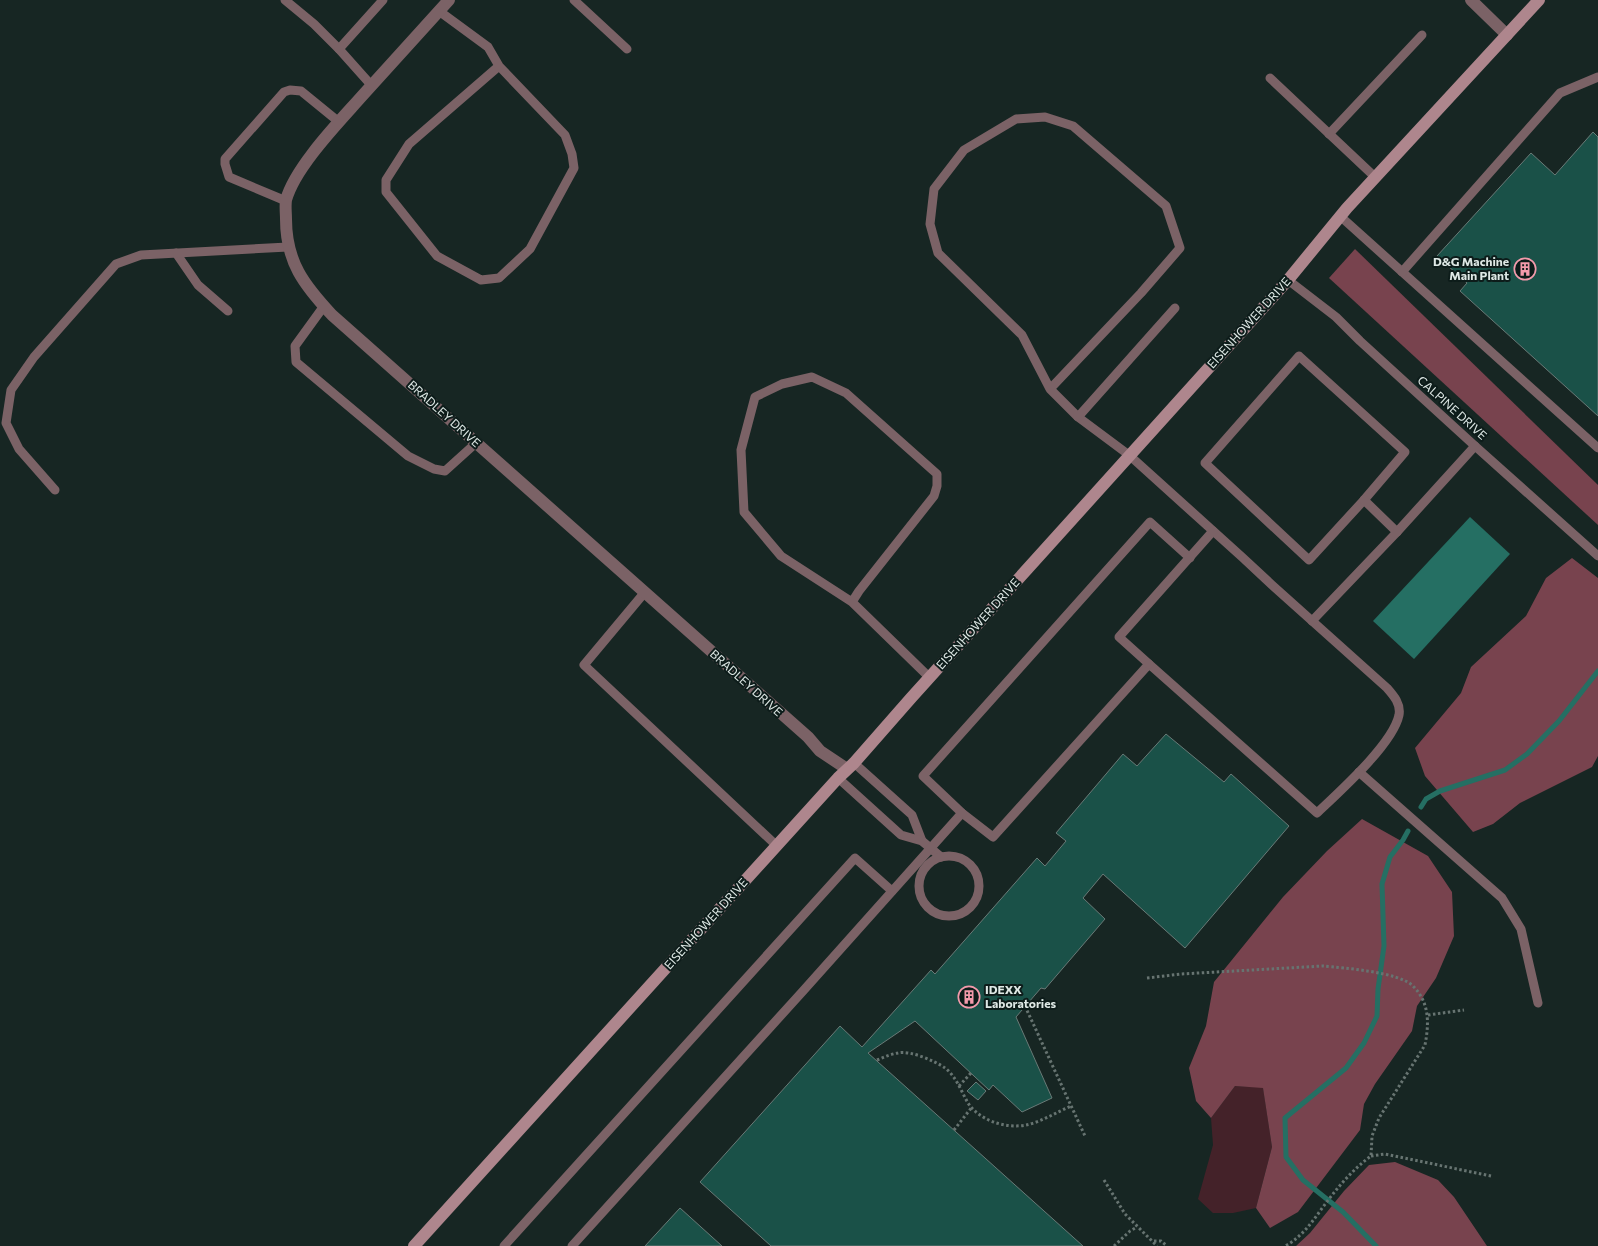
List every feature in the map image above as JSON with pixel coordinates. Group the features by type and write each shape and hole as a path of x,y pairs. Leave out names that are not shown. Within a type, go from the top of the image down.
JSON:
{"street":[{"name":"BRADLEY DRIVE","path":"449,0 339,122 295,177 286,201 286,230 292,260 310,291 324,306 808,737 820,751 851,766"},
{"path":"1471,0 1507,35"},
{"name":"EISENHOWER DRIVE","path":"414,1246 838,778 851,766 929,677 1288,280 1340,216 1375,177 1539,0"}],"lane":[{"path":"285,0 314,24 372,86"},
{"path":"339,49 383,0"},
{"path":"574,0 627,49"},
{"path":"439,11 488,47 500,66 565,136 572,154 574,168 530,249 499,278 481,280 437,256 386,192 386,180 410,144 500,66"},
{"path":"1329,134 1422,35"},
{"path":"1402,272 1560,93 1598,77"},
{"path":"1270,78 1375,177"},
{"path":"286,201 229,176 224,164 225,159 284,92 290,90 301,91 339,122"},
{"path":"1050,389 1141,293 1180,248 1166,206 1073,126 1045,117 1016,119 964,150 934,189 930,224 938,253 1022,335 1050,389 1078,417 1129,455 1214,531 1387,688 1398,702 1399,714 1391,734 1359,772 1316,813 1119,637 1214,531"},
{"path":"1340,216 1598,448"},
{"path":"55,490 19,449 6,423 11,390 34,357 116,264 142,255 288,247"},
{"path":"176,253 198,285 228,311"},
{"name":"CALPINE DRIVE","path":"1288,280 1336,317 1475,446 1598,556"},
{"path":"324,306 295,346 296,362 408,456 434,470 445,471 476,443"},
{"path":"1078,417 1175,308"},
{"path":"1299,356 1405,452 1364,500 1309,560 1205,463 1299,356"},
{"path":"852,602 859,590 934,496 937,486 937,474 846,393 812,377 782,384 755,397 741,450 744,512 782,556 852,602 929,677"},
{"path":"1312,621 1398,532 1475,446"},
{"path":"1364,500 1398,532"},
{"path":"1149,664 993,837 962,813 923,776 1150,522 1190,558"},
{"path":"645,592 584,665 777,846"},
{"path":"851,766 912,815 922,841"},
{"path":"1359,772 1502,898 1521,929 1538,1003"},
{"path":"838,778 901,835 922,841 941,857 960,858 968,863 978,879 979,888 972,906 964,913 954,916 934,913 926,906 921,897 918,887 925,866 941,857"},
{"path":"572,1246 962,813"},
{"path":"504,1246 855,858 892,891"}],"path":[{"path":"1147,978 1181,974 1323,966 1399,978 1413,986 1422,1000 1428,1015 1428,1031 1425,1045 1379,1118 1372,1136 1371,1156"},
{"path":"1025,1006 1085,1136"},
{"path":"1428,1015 1464,1010"},
{"path":"877,1060 900,1052 922,1056 945,1068 972,1107 981,1116 995,1122 1012,1126 1026,1125 1071,1106"},
{"path":"959,1086 970,1073"},
{"path":"954,1130 972,1107"},
{"path":"1285,1246 1296,1240 1312,1223 1346,1178 1371,1156 1385,1154 1491,1176"},
{"path":"1104,1180 1124,1214 1157,1246"},
{"path":"1114,1246 1137,1227"},
{"path":"1153,1241 1161,1241 1167,1246"}],"shaded area":[{"path":"1355,249 1598,485 1598,525 1329,278"},
{"path":"1470,517 1510,554 1414,659 1373,621"},
{"path":"1572,558 1598,578 1598,756 1592,767 1520,803 1493,824 1473,832 1425,776 1415,748 1461,693 1471,667 1526,616 1546,578"},
{"path":"1362,819 1428,856 1452,892 1454,936 1436,978 1417,1006 1412,1031 1375,1084 1364,1104 1360,1130 1298,1212 1270,1228 1256,1208 1272,1147 1263,1088 1235,1086 1211,1118 1196,1101 1189,1068 1206,1026 1214,982 1283,897 1327,851"},
{"path":"1235,1086 1263,1087 1272,1147 1256,1208 1233,1213 1213,1213 1198,1199 1213,1145 1211,1118"},
{"path":"1395,1162 1438,1180 1454,1197 1487,1246 1296,1246 1310,1233 1344,1191 1369,1165"}],"building":[{"name":"D&G Machine Main Plant","path":"1593,132 1598,137 1598,416 1460,291 1467,283 1437,256 1531,153 1555,175"},
{"name":"IDEXX Laboratories","path":"1166,734 1224,782 1231,774 1289,826 1185,948 1103,874 1083,898 1105,919 1045,989 1041,988 1016,1017 1052,1098 1022,1112 993,1085 989,1090 915,1021 868,1053 1083,1246 771,1246 700,1182 840,1026 862,1047 931,970 935,974 1037,858 1045,866 1066,841 1056,833 1123,754 1137,766"},
{"path":"976,1082 986,1091 978,1100 967,1091"},
{"path":"680,1208 722,1246 645,1246"}],"waterway":[{"path":"1421,807 1426,799 1440,791 1505,770 1527,754 1559,721 1598,671"},
{"path":"1376,1246 1343,1212 1303,1180 1286,1157 1285,1118 1346,1068 1364,1043 1377,1016 1378,989 1384,946 1382,884 1390,857 1408,831"}],"place":[{"name":"D&G Machine Main Plant","path":"1525,269"},
{"name":"IDEXX Laboratories","path":"969,997"}]}
